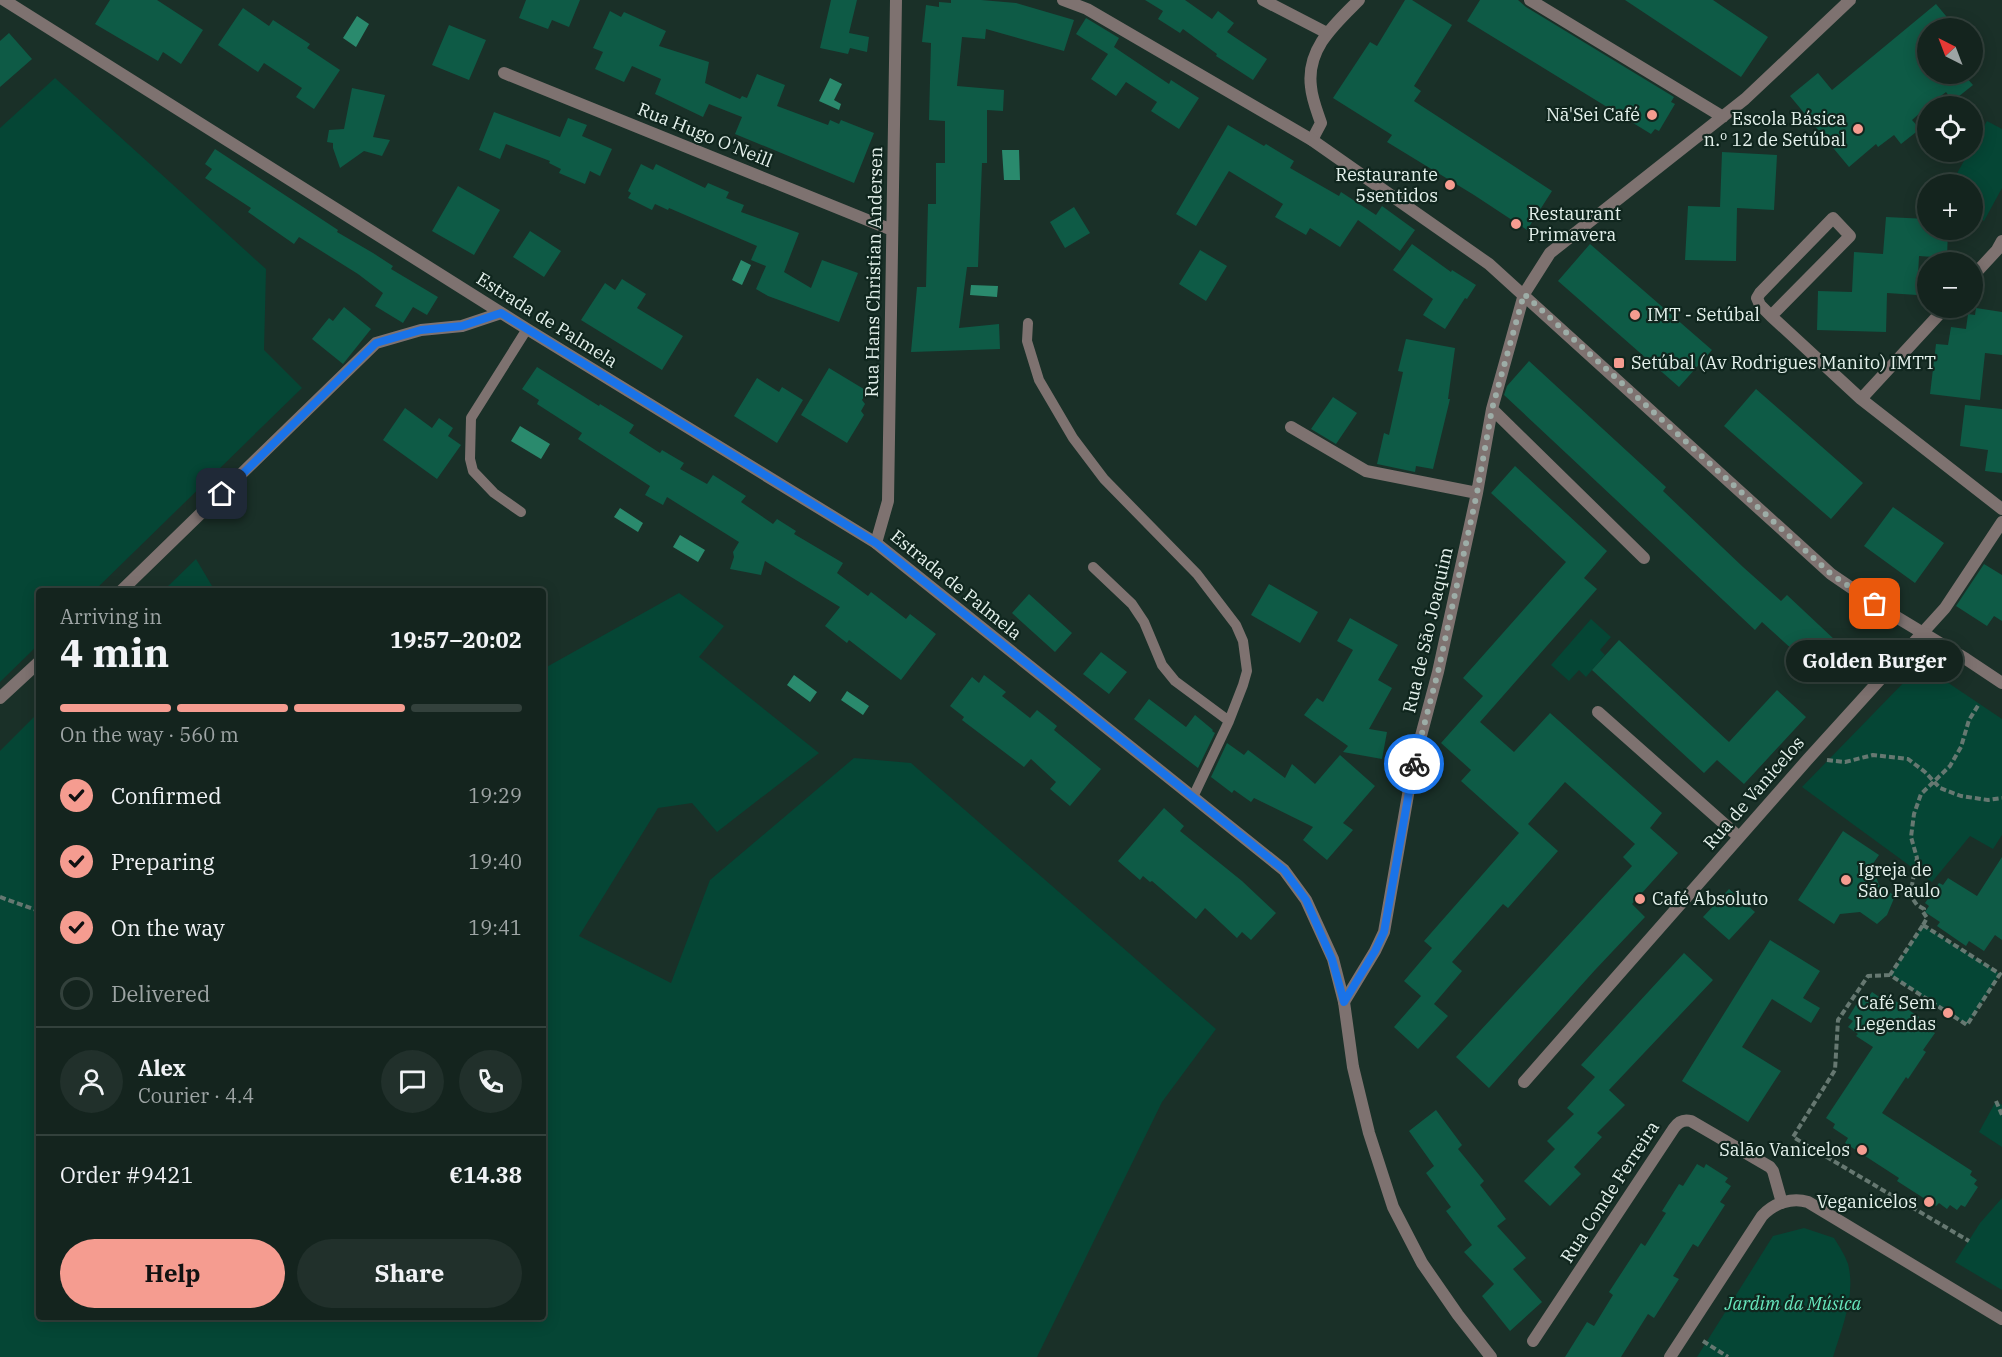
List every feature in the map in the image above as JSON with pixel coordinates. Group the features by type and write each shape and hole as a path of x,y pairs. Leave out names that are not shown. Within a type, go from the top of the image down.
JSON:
{"street":[{"name":"Estrada de Palmela","path":"4,0 501,313 876,543 1284,870 1306,900 1332,959 1344,1002 1353,1067 1393,1207 1422,1263 1458,1316 1491,1357"},
{"name":"Rua Hans Christian Andersen","path":"876,543 888,501 896,0"},
{"path":"1063,0 1097,14 1312,140 1489,264 1843,584 2002,683"},
{"path":"1263,0 1327,33"},
{"path":"1312,140 1321,123 1311,89 1310,69 1315,52 1327,33 1359,0"},
{"path":"1530,0 1723,117"},
{"name":"Rua de São Joaquim","path":"1344,1002 1384,932 1413,766 1438,672 1477,493 1492,409 1524,294 1550,253 1745,99 1850,0"},
{"name":"Rua Hugo O'Neill","path":"504,73 892,230"},
{"path":"1771,316 1850,236 1833,218 1760,293 1758,302 1771,316 1861,399 2002,509"},
{"path":"1983,265 2002,241"},
{"path":"124,588 376,343 421,330 462,326 501,313"},
{"path":"1861,399 1936,318"},
{"path":"1492,409 1644,558"},
{"path":"1291,427 1366,471 1477,493"},
{"name":"Rua de Vanicelos","path":"1524,1082 1808,759 1945,608 2002,522"},
{"path":"0,698 36,665"},
{"path":"1598,712 1739,837"},
{"name":"Rua Conde Ferreira","path":"1533,1341 1679,1122 1691,1121 1770,1167 1782,1203"},
{"path":"1670,1357 1762,1216 1771,1207 1798,1200 1808,1202 2002,1318"}],"lane":[{"path":"1028,323 1027,341 1039,380 1073,438 1104,479 1197,574 1236,625 1243,641 1247,671 1229,722 1193,797"},
{"path":"521,512 494,493 473,471 470,459 471,418 527,329"},
{"path":"1093,567 1132,604 1144,622 1162,664 1175,681 1229,722"}],"path":[{"path":"1890,975 1926,918 1924,909 1912,898 1917,858 1911,837 1914,814 1921,794 1950,766 1960,747 1969,720 1979,704"},
{"path":"1808,759 1845,762 1873,755 1908,759 1940,788 1961,796 1988,800 2002,798"},
{"path":"0,897 36,910"},
{"path":"1923,925 2000,974 1967,1025 1890,975 1868,976 1838,1020 1835,1070 1793,1137 1969,1241"},
{"path":"1996,1101 2002,1115"},
{"path":"1703,1341 1728,1357"}],"green space":[{"path":"55,78 266,269 264,350 302,388 97,588 36,588 36,647 0,682 0,128"},
{"path":"1987,121 2002,129 2002,188 1984,221 1983,174 1957,174 1963,162 1983,162 1983,128"},
{"path":"196,559 213,588 166,588"},
{"path":"679,593 724,626 699,657 819,753 717,832 692,803 658,808 579,936 671,983 710,880 854,758 911,763 1216,1029 1162,1102 1037,1357 0,1357 0,751 36,715 36,1320 546,1320 546,667"},
{"path":"1591,619 1611,637 1600,650 1605,655 1586,677 1579,670 1569,681 1551,665"},
{"path":"1921,671 1938,676 2002,719 2002,835 1993,849 1970,836 1932,882 1802,787 1909,677"},
{"path":"1923,925 2000,974 1967,1025 1890,975"},
{"path":"1996,1101 2002,1105 2002,1147 1979,1132"},
{"path":"2002,1198 2002,1290 1955,1262 1980,1223"},
{"name":"Jardim da Música","path":"1804,1228 1834,1238 1848,1264 1849,1299 1833,1357 1697,1357 1773,1236"}],"shaded area":[{"path":"357,16 369,24 356,47 343,38"},
{"path":"830,78 842,84 834,100 841,104 839,110 819,101"},
{"path":"1002,150 1019,150 1020,180 1004,180"},
{"path":"741,260 751,265 742,285 732,280"},
{"path":"971,285 998,286 997,297 970,295"},
{"path":"520,426 550,444 541,459 511,441"},
{"path":"620,508 643,523 638,532 614,517"},
{"path":"680,535 705,550 698,562 673,547"},
{"path":"794,675 817,692 810,702 787,685"},
{"path":"847,691 869,706 863,715 841,700"}],"building":[{"path":"110,0 157,0 203,30 181,64 163,52 158,61 95,24"},
{"path":"526,0 580,0 569,27 552,20 548,29 519,18"},
{"path":"831,0 857,0 849,33 869,37 867,52 850,48 848,54 820,48"},
{"path":"951,0 1016,3 1074,20 1064,51 986,29 985,39 962,37 957,86 1004,90 1003,111 987,110 987,163 982,163 978,267 967,267 959,328 999,324 1000,349 911,352 917,287 926,287 928,204 936,204 936,163 945,163 945,121 929,120 931,43 922,42 926,5 939,7 939,2 951,3"},
{"path":"1145,0 1185,0 1212,19 1218,11 1234,23 1227,32 1267,59 1253,80 1216,56 1217,54 1183,29 1180,33 1158,19 1163,11"},
{"path":"1405,0 1412,0 1452,25 1414,86 1421,91 1414,101 1552,191 1527,230 1387,142 1392,135 1333,98 1370,42 1377,46"},
{"path":"1480,0 1518,0 1674,97 1671,102 1675,104 1659,131 1655,129 1651,134 1467,21"},
{"path":"1625,0 1713,0 1768,37 1741,77"},
{"path":"1936,4 1948,18 1919,18"},
{"path":"243,8 269,26 273,20 310,44 307,48 340,70 314,109 296,97 302,88 264,63 258,72 218,45"},
{"path":"610,11 621,17 624,12 666,31 659,46 709,62 705,83 740,99 742,96 747,98 757,74 785,85 777,106 828,125 830,120 839,124 841,120 874,133 854,183 735,134 742,117 709,104 703,117 655,94 661,79 632,66 624,82 595,69 603,52 593,48"},
{"path":"1086,18 1119,38 1114,47 1169,84 1171,80 1199,98 1179,129 1151,111 1157,102 1126,82 1116,96 1091,79 1108,54 1076,34"},
{"path":"1917,20 1917,84 1973,85 1959,96 1949,96 1946,92 1941,96 1917,96 1917,116 1912,120 1917,126 1917,131 1901,144 1894,135 1878,147 1876,144 1849,167 1790,96 1818,73 1832,90"},
{"path":"449,25 486,40 469,80 432,65"},
{"path":"9,33 32,59 0,87 0,41"},
{"path":"352,88 385,95 373,137 390,140 382,156 364,151 340,168 333,143 327,142 329,130 344,129"},
{"path":"494,112 560,137 568,118 587,125 582,136 612,149 600,176 590,171 585,184 559,173 561,169 549,163 550,161 506,144 500,159 479,150"},
{"path":"1228,125 1294,161 1290,168 1339,196 1341,192 1376,215 1382,206 1415,230 1400,251 1358,220 1340,247 1310,228 1306,235 1275,217 1283,204 1229,171 1196,226 1176,214"},
{"path":"215,149 338,230 337,232 393,266 391,269 438,297 427,315 413,307 403,323 375,306 383,293 358,274 299,237 294,244 248,212 251,208 205,178 212,169 205,164"},
{"path":"1722,152 1777,155 1774,210 1737,208 1736,261 1685,260 1688,206 1720,207"},
{"path":"641,164 653,170 656,164 705,188 708,183 729,192 726,198 744,205 741,212 799,233 784,272 811,288 822,260 858,273 839,322 768,296 756,289 766,266 751,260 757,246 669,208 668,210 655,204 652,210 628,198 631,193 628,191"},
{"path":"458,186 500,210 474,255 432,231"},
{"path":"1074,207 1090,233 1065,248 1050,222"},
{"path":"1886,217 1917,218 1917,240 1948,240 1947,252 1917,252 1917,295 1887,293 1886,332 1817,330 1818,291 1852,292 1854,252 1883,254"},
{"path":"530,231 561,251 544,277 513,257"},
{"path":"1412,244 1451,272 1452,270 1476,285 1445,329 1423,315 1433,299 1393,270"},
{"name":"IMT - Setúbal","path":"1590,244 1712,350 1679,387 1558,281"},
{"path":"1200,250 1227,266 1206,301 1179,284"},
{"path":"622,279 646,294 637,308 683,336 662,370 581,320 605,283 615,290"},
{"path":"344,307 371,329 343,364 312,339 329,318 333,321"},
{"path":"1983,309 2002,312 2002,355 1985,353 1980,400 1930,394 1936,344 1948,345 1951,327 1966,329 1967,318 1983,318"},
{"path":"1406,339 1455,348 1448,399 1450,399 1433,469 1416,466 1415,472 1377,464 1384,433 1389,435 1403,372 1398,371"},
{"path":"1529,361 1666,487 1663,491 1743,567 1781,601 1787,595 1852,656 1828,682 1762,622 1755,630 1504,395 1507,386"},
{"path":"537,367 634,425 629,433 660,453 662,450 684,463 680,469 707,484 713,475 746,496 741,502 773,524 777,519 796,531 794,534 843,563 837,573 868,596 871,592 906,619 910,614 936,634 901,680 849,640 847,643 825,626 840,607 765,561 761,575 730,569 734,557 733,552 739,542 667,497 663,505 645,495 650,486 578,439 582,433 537,404 539,400 522,389"},
{"path":"829,368 867,391 862,400 865,404 861,411 864,415 847,443 801,415"},
{"path":"757,378 779,392 782,387 803,400 777,443 734,416"},
{"path":"1756,389 1863,483 1831,519 1724,426"},
{"path":"1333,397 1357,413 1336,444 1311,429"},
{"path":"1965,405 2002,409 2002,473 1985,471 1988,450 1960,446"},
{"path":"405,408 432,428 439,418 453,428 448,436 461,445 437,479 383,440"},
{"path":"1515,466 1607,551 1584,578 1597,589 1480,722 1514,752 1550,713 1662,813 1650,828 1678,853 1632,904 1645,917 1489,1088 1456,1057 1632,866 1623,857 1635,844 1565,782 1528,824 1558,851 1508,908 1503,904 1452,962 1462,971 1434,1004 1448,1016 1418,1049 1394,1027 1421,996 1404,981 1432,948 1424,941 1519,833 1461,781 1471,770 1441,743 1483,696 1463,678 1566,562 1491,493"},
{"path":"1893,507 1944,543 1915,583 1864,546"},
{"path":"1984,564 2002,575 2002,621 1994,616 1987,626 1956,606"},
{"path":"1269,584 1318,612 1300,643 1251,615"},
{"path":"1029,594 1072,633 1055,652 1012,613"},
{"path":"1350,618 1398,645 1378,680 1392,688 1369,729 1387,732 1382,759 1343,752 1348,746 1304,715 1317,698 1323,702 1353,650 1337,641"},
{"path":"1619,640 1729,742 1777,690 1806,717 1744,784 1717,760 1704,773 1592,670"},
{"path":"1101,652 1127,672 1109,694 1083,674"},
{"path":"984,675 1006,692 1002,696 1030,718 1037,710 1057,726 1054,730 1101,769 1070,806 1050,789 1056,782 1031,759 1024,767 962,720 964,717 950,706 972,677 979,683"},
{"path":"1149,699 1186,727 1195,715 1213,730 1215,733 1198,768 1134,719"},
{"path":"1227,743 1244,755 1248,750 1285,778 1292,764 1315,784 1340,755 1375,786 1343,823 1353,830 1327,860 1303,840 1313,827 1254,798 1251,802 1234,790 1232,793 1211,777"},
{"path":"1164,808 1184,826 1180,831 1242,881 1276,913 1251,940 1242,932 1237,938 1205,908 1196,919 1152,881 1150,882 1143,876 1140,880 1118,861"},
{"name":"Igreja de São Paulo","path":"1843,831 1879,855 1872,865 1879,885 1895,896 1887,915 1877,924 1860,912 1840,914 1834,924 1798,900"},
{"path":"2002,857 2002,940 1995,935 1984,951 1969,941 1966,946 1937,926 1940,922 1925,912 1929,906 1925,903 1939,883 1943,885 1948,878 1977,896"},
{"path":"1729,889 1755,912 1729,940 1703,917"},
{"path":"1770,940 1820,971 1803,998 1820,1008 1811,1023 1772,999 1742,1047 1781,1071 1748,1122 1682,1081"},
{"path":"1684,953 1713,980 1609,1090 1625,1105 1597,1133 1602,1137 1574,1167 1581,1174 1550,1206 1524,1181 1555,1149 1547,1141 1574,1114 1567,1108 1595,1077 1581,1065"},
{"path":"1872,992 1891,1005 1894,1000 1919,1017 1916,1022 1935,1033 1923,1050 1926,1052 1882,1113 1972,1171 1970,1175 1977,1180 1974,1184 1978,1187 1965,1207 1961,1205 1957,1210 1950,1205 1947,1209 1939,1203 1936,1206 1897,1181 1899,1178 1845,1143 1848,1138 1833,1128 1835,1124 1826,1118 1873,1047 1856,1036 1858,1034 1848,1027 1853,1021 1848,1018 1862,995 1867,999"},
{"path":"1436,1110 1462,1145 1458,1149 1484,1181 1480,1185 1506,1219 1497,1226 1526,1258 1513,1269 1542,1302 1510,1331 1482,1296 1494,1284 1464,1252 1472,1245 1446,1211 1451,1207 1426,1173 1434,1166 1409,1131"},
{"path":"1697,1164 1704,1168 1706,1164 1728,1178 1725,1182 1731,1186 1720,1202 1725,1205 1698,1247 1693,1244 1673,1276 1679,1279 1654,1318 1648,1314 1621,1357 1565,1357 1587,1322 1594,1326 1613,1295 1609,1292 1641,1243 1645,1246 1666,1213 1662,1211 1679,1184 1683,1186"}],"way so far":[{"path":"1414,764 1438,672 1477,493 1492,409 1524,294 1831,574 1875,604"}],"place":[{"name":"Nã'Sei Café","path":"1652,115"},
{"name":"Escola Básica n.º 12 de Setúbal","path":"1858,129"},
{"name":"Restaurante 5sentidos","path":"1450,185"},
{"name":"Restaurant Primavera","path":"1516,224"},
{"name":"IMT - Setúbal","path":"1635,315"},
{"name":"Setúbal (Av Rodrigues Manito) IMTT","path":"1619,363"},
{"name":"Golden Burger","path":"1875,604"},
{"name":"Igreja de São Paulo","path":"1846,880"},
{"name":"Café Absoluto","path":"1640,899"},
{"name":"Café Sem Legendas","path":"1948,1013"},
{"name":"Salão Vanicelos","path":"1862,1150"},
{"name":"Veganicelos","path":"1929,1202"}],"route":[{"path":"222,494 376,343 421,330 462,326 501,313 876,543 1284,870 1306,900 1332,959 1344,1002 1384,932 1414,764"}]}
